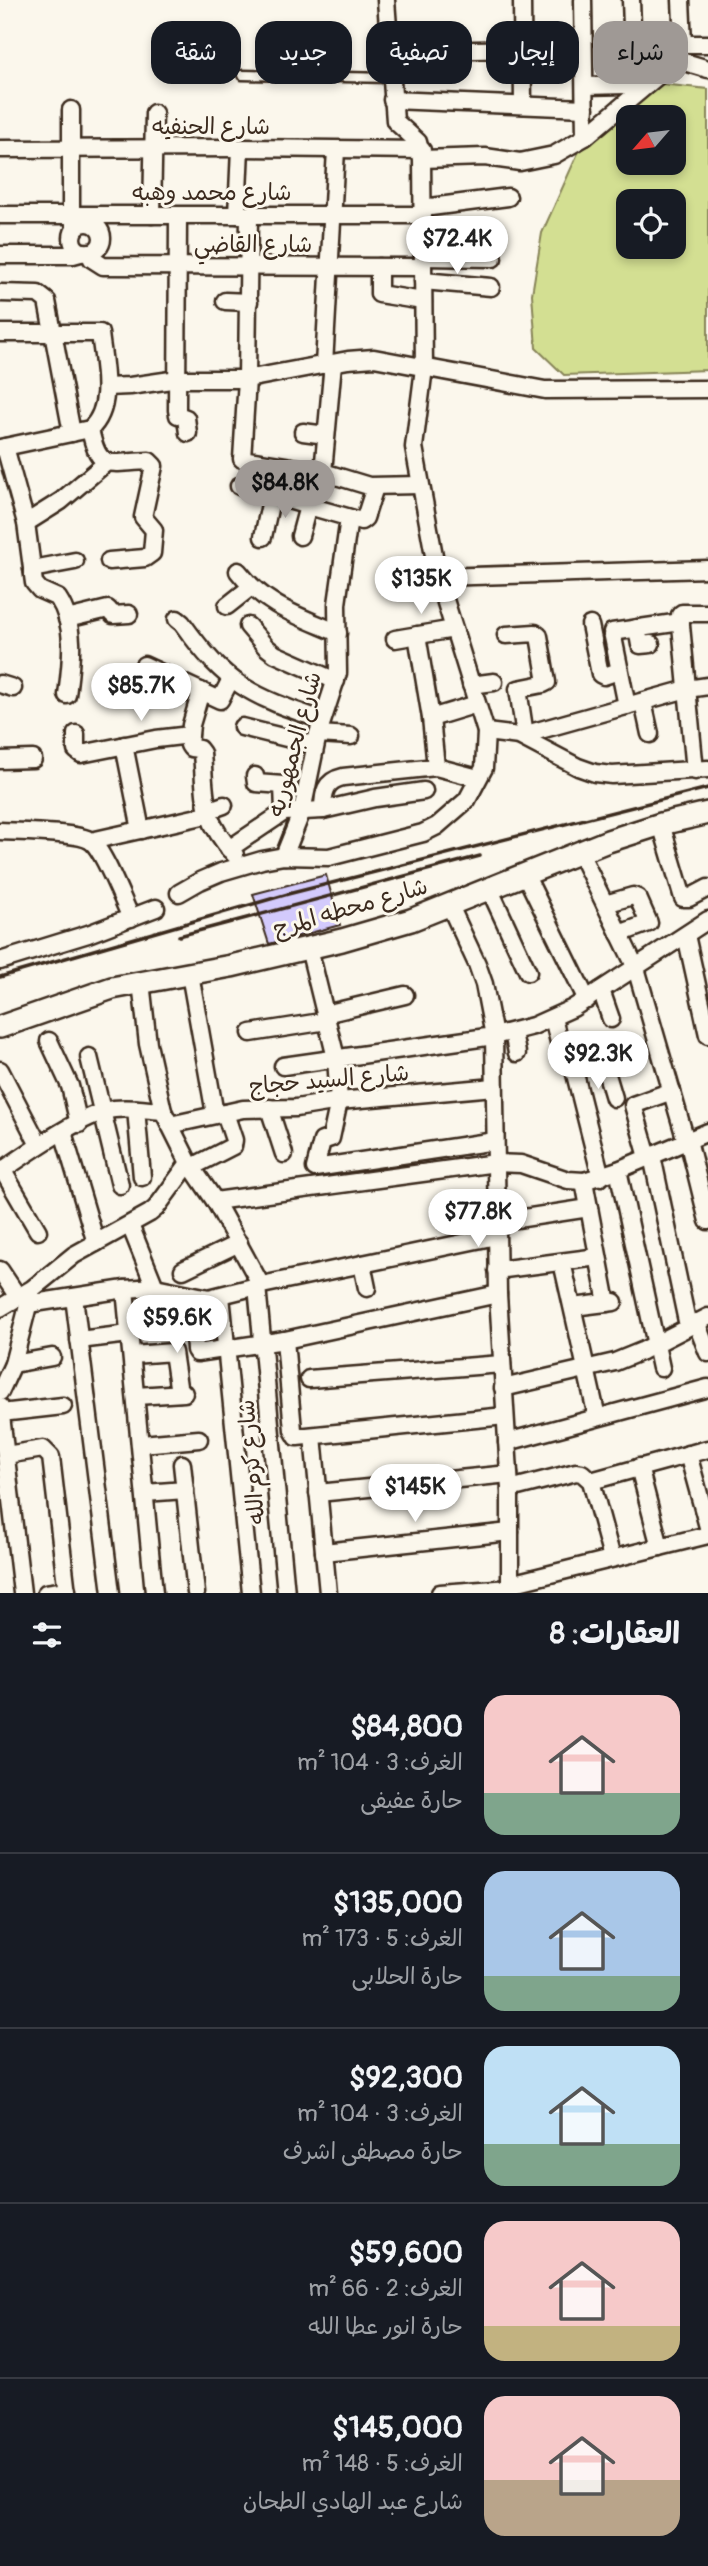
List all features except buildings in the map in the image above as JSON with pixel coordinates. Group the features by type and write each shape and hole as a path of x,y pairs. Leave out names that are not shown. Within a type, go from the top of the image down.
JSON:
{"main road":[{"name":"شارع محطه المرج","path":"0,1027 113,988 309,948 411,920 490,890 579,851 661,824 708,813"}],"street":[{"path":"386,0 387,21"},
{"path":"522,0 522,21"},
{"path":"583,0 585,137"},
{"path":"585,86 626,85 631,84 634,79 631,0"},
{"path":"681,0 681,21"},
{"path":"688,44 708,44"},
{"name":"شارع الحنفيه","path":"0,149 336,150 485,157 520,162 554,155 585,137 672,64 681,61 708,69"},
{"path":"179,893 200,881 284,856 329,857 423,833 438,826 467,800 484,768 486,732 438,578 414,447 424,368 422,155 418,142 395,121 391,84"},
{"path":"523,84 523,105"},
{"path":"392,100 585,108"},
{"path":"71,110 73,242 86,252"},
{"path":"152,215 154,113"},
{"path":"240,148 243,215 250,267 242,459 323,472 375,487 420,485"},
{"path":"323,472 326,435 338,402 329,364 330,266 336,150"},
{"name":"شارع محمد وهبه","path":"0,215 74,221 152,215 423,212 508,197"},
{"path":"178,216 177,410 178,415 186,418 188,433"},
{"path":"0,255 73,255 86,252 101,243 101,233 90,223 74,221"},
{"name":"شارع القاضي","path":"86,252 103,266 423,268"},
{"path":"423,268 493,258"},
{"path":"379,267 379,294 424,301"},
{"path":"423,268 491,287"},
{"path":"0,293 38,294 45,297 72,433"},
{"path":"225,301 249,302"},
{"path":"0,332 100,333 106,387 99,421 90,429 3,448 26,523 36,587 58,598 67,619 71,657 66,695"},
{"path":"106,387 178,379 247,379 374,358 544,390 708,389"},
{"path":"90,429 100,459 107,462 149,461 154,466 143,517 154,530 152,553 145,558 109,562"},
{"path":"303,432 326,435"},
{"path":"26,523 61,501 107,462"},
{"path":"239,486 359,520 365,518 375,487"},
{"path":"263,537 272,495"},
{"path":"300,536 308,506"},
{"name":"شارع الجمهوريه","path":"284,856 302,811 318,733 336,681 337,604 349,518"},
{"path":"32,569 75,561"},
{"path":"438,578 708,569"},
{"path":"238,571 251,587 272,604 338,633"},
{"path":"226,606 251,587"},
{"path":"67,619 108,609 113,615 129,614"},
{"path":"522,736 578,767 595,772 612,775 702,770 687,689 681,613 708,613"},
{"path":"177,619 231,679 251,694 318,733"},
{"path":"650,734 619,671 611,634 681,622"},
{"path":"590,625 600,674 604,676 619,671"},
{"path":"248,626 275,654 336,681"},
{"path":"637,628 640,646 651,644"},
{"path":"395,639 454,629"},
{"path":"506,635 535,633 539,636 547,682 518,688 522,736"},
{"path":"416,635 431,718 436,767"},
{"path":"145,665 222,700 231,679"},
{"path":"471,685 494,681"},
{"path":"486,732 522,736 708,685"},
{"path":"201,691 190,735 191,748 199,749 202,753 207,813 215,831 244,866"},
{"path":"431,718 477,704"},
{"path":"242,727 351,736"},
{"path":"76,734 76,750 81,754 190,735"},
{"path":"124,745 141,830"},
{"path":"0,760 33,759"},
{"path":"323,810 323,794 336,778 436,767 478,778"},
{"path":"256,776 256,783 283,785 284,812"},
{"path":"229,849 284,812 323,810 375,798 424,791"},
{"path":"0,831 71,836 91,841 207,813 224,805"},
{"path":"661,824 682,898 686,899 708,888"},
{"path":"91,841 131,918"},
{"path":"579,851 636,968 708,1221"},
{"path":"525,874 587,1000"},
{"path":"490,890 528,972"},
{"path":"605,904 633,896 638,898 649,923 620,934"},
{"path":"450,906 484,984 494,1036 497,1270 509,1481 510,1588"},
{"path":"0,961 156,908"},
{"path":"283,1066 513,1032 553,1018 587,1000 708,920"},
{"path":"686,936 708,1035"},
{"path":"309,948 336,1058 340,1101 331,1138 322,1141 314,1168 495,1141"},
{"path":"0,1308 26,1297 74,1255 156,1208 190,1165 233,1146 233,1140 220,1113 190,974"},
{"path":"141,982 148,1044 166,1118 190,1165 215,1201 239,1244 259,1285"},
{"path":"601,990 611,1019"},
{"path":"251,1033 326,1017 405,995"},
{"path":"553,1018 562,1054 569,1056 594,1048 600,1051 614,1098"},
{"path":"513,1032 517,1052"},
{"path":"49,1041 70,1086 79,1124"},
{"path":"569,1056 601,1177"},
{"path":"89,1057 120,1185"},
{"path":"0,1070 39,1145"},
{"name":"شارع السيد حجاج","path":"103,1111 135,1109 166,1118 269,1108 311,1107 340,1101 495,1087"},
{"path":"672,1091 632,1105 708,1353"},
{"path":"269,1108 284,1154"},
{"path":"135,1109 142,1177"},
{"path":"38,1231 1,1171 39,1145 103,1111"},
{"path":"63,1132 96,1243"},
{"path":"215,1201 496,1163 521,1164 568,1180 584,1181 601,1177 708,1132"},
{"path":"618,1170 661,1368"},
{"path":"573,1307 610,1302 598,1257 584,1181"},
{"path":"0,1270 26,1297 74,1297 155,1287 209,1298 362,1264 589,1208"},
{"path":"130,1225 155,1287 161,1324"},
{"path":"183,1270 239,1244"},
{"path":"497,1270 598,1257"},
{"path":"562,1262 597,1417"},
{"path":"362,1264 367,1288"},
{"name":"شارع كرم الله","path":"259,1285 262,1345 286,1593"},
{"path":"125,1289 155,1593"},
{"path":"192,1295 195,1352 262,1345 498,1294"},
{"path":"222,1296 251,1593"},
{"path":"2,1382 13,1364 26,1297"},
{"path":"74,1297 111,1593"},
{"path":"503,1388 628,1357 697,1322"},
{"path":"79,1340 130,1334"},
{"path":"285,1340 293,1430 297,1437 505,1416"},
{"path":"132,1355 173,1352 182,1393 136,1396"},
{"path":"13,1364 52,1357"},
{"path":"309,1379 502,1364"},
{"path":"507,1442 708,1388"},
{"path":"22,1593 7,1532 6,1455 1,1410 63,1406"},
{"path":"313,1436 328,1593"},
{"path":"141,1444 199,1439"},
{"path":"591,1481 708,1449"},
{"path":"6,1455 43,1450 51,1457 67,1592 47,1593"},
{"path":"688,1454 708,1527"},
{"path":"182,1464 195,1593"},
{"path":"639,1467 660,1547"},
{"path":"318,1493 509,1481 582,1473 591,1481 612,1558"},
{"path":"145,1493 185,1490"},
{"path":"324,1552 510,1532"},
{"path":"440,1593 510,1588 612,1558 708,1535"}],"lane":[{"path":"242,75 366,77"}],"green space":[{"path":"660,84 708,89 708,370 564,375 536,348 532,294 542,233 578,153 616,121 616,175 686,175 686,105 635,105"}],"railway":[{"path":"0,977 288,894 708,788"},
{"path":"179,936 480,856"}]}
